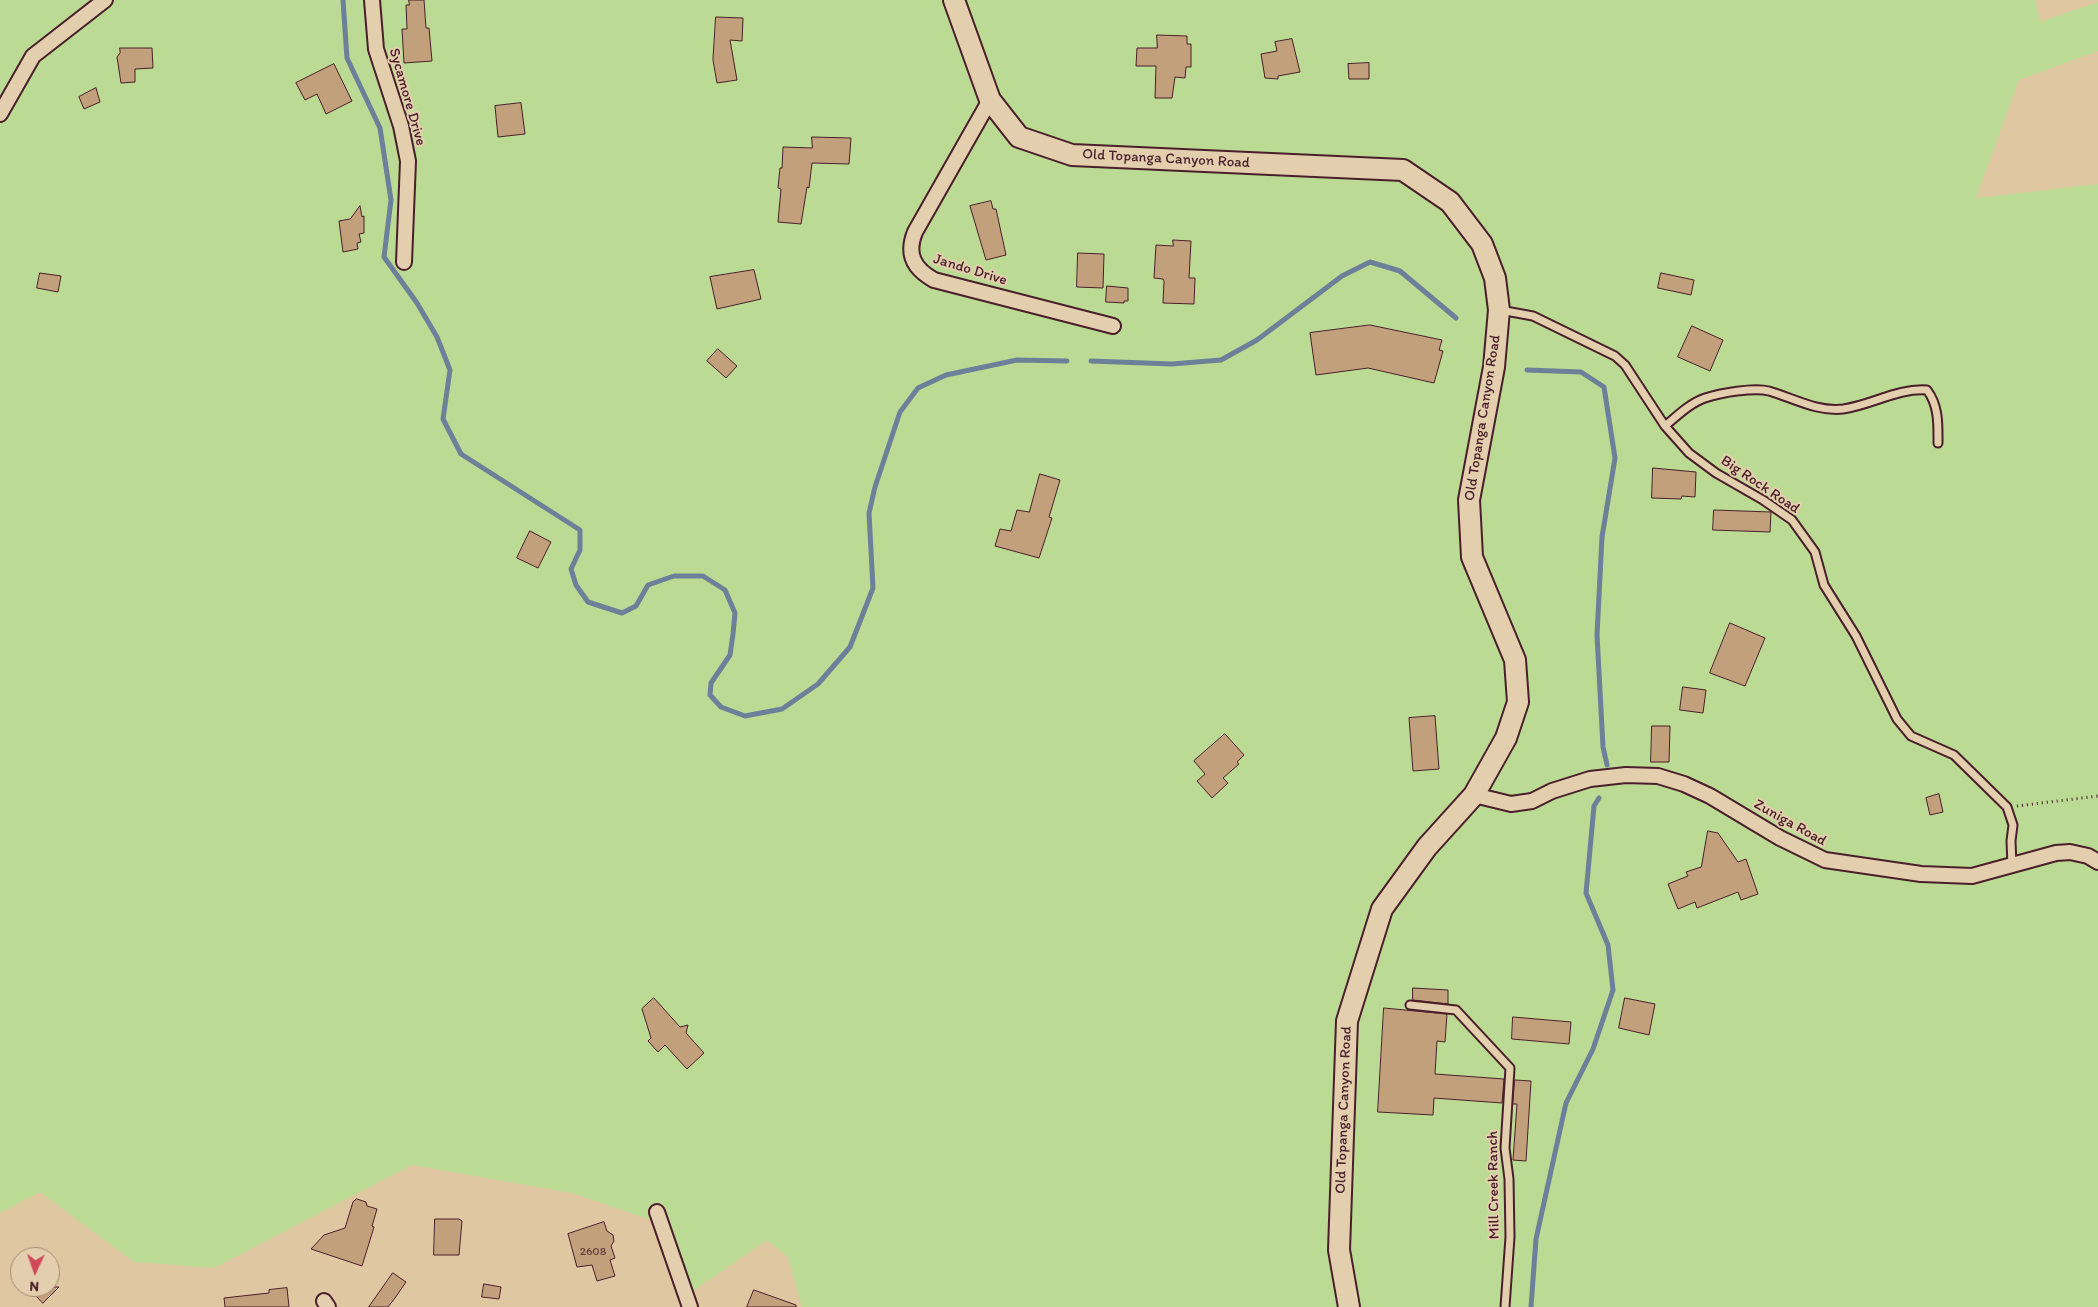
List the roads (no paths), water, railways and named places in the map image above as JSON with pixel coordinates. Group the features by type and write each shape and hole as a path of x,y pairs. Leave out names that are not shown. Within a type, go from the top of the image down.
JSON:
{"main road":[{"name":"Old Topanga Canyon Road","path":"954,0 990,100 1019,137 1072,155 1404,170 1450,202 1482,244 1495,278 1499,310 1494,367 1469,500 1472,557 1515,660 1518,702 1506,738 1474,795 1427,847 1382,909 1347,1021 1339,1250 1349,1307"}],"street":[{"path":"0,114 33,56 105,0"},
{"name":"Sycamore Drive","path":"372,0 376,49 400,126 408,161 404,262"},
{"name":"Jando Drive","path":"990,100 915,232 911,242 912,260 924,274 934,280 1113,326"},
{"name":"Zuniga Road","path":"1474,795 1512,804 1532,801 1552,791 1590,779 1626,775 1658,776 1684,784 1710,796 1780,838 1825,860 1921,874 1972,876 2048,854 2070,852 2088,856 2098,862"},
{"path":"657,1212 690,1307"}],"lane":[{"name":"Big Rock Road","path":"1499,310 1533,316 1615,356 1625,365 1665,426 1696,458 1716,473 1792,520 1815,552 1824,585 1856,636 1897,719 1911,736 1954,755 2007,807 2013,825 2010,841 2012,865"},
{"path":"1665,426 1687,408 1705,398 1746,389 1767,390 1828,410 1843,409 1912,389 1927,390 1933,397 1938,418 1938,443"},
{"name":"Mill Creek Ranch","path":"1410,1005 1456,1010 1510,1068 1505,1148 1509,1179 1510,1217 1505,1307"}],"waterway":[{"path":"343,0 347,58 380,128 391,200 384,257 417,303 437,337 450,370 443,419 461,454 580,530 580,550 571,569 576,585 588,602 622,613 636,606 648,585 674,576 703,576 725,590 735,613 733,634 730,655 711,683 710,695 721,707 745,716 782,709 818,684 850,647 873,588 869,513 875,487 900,412 918,388 946,375 1017,360 1067,361"},
{"path":"1091,361 1172,364 1221,360 1257,340 1342,276 1370,262 1400,271 1456,318"},
{"path":"1527,370 1581,372 1604,387 1615,458 1602,537 1597,635 1603,747 1607,765"},
{"path":"1531,1307 1536,1239 1566,1103 1593,1049 1613,990 1608,945 1586,893 1594,806 1599,798"}]}
